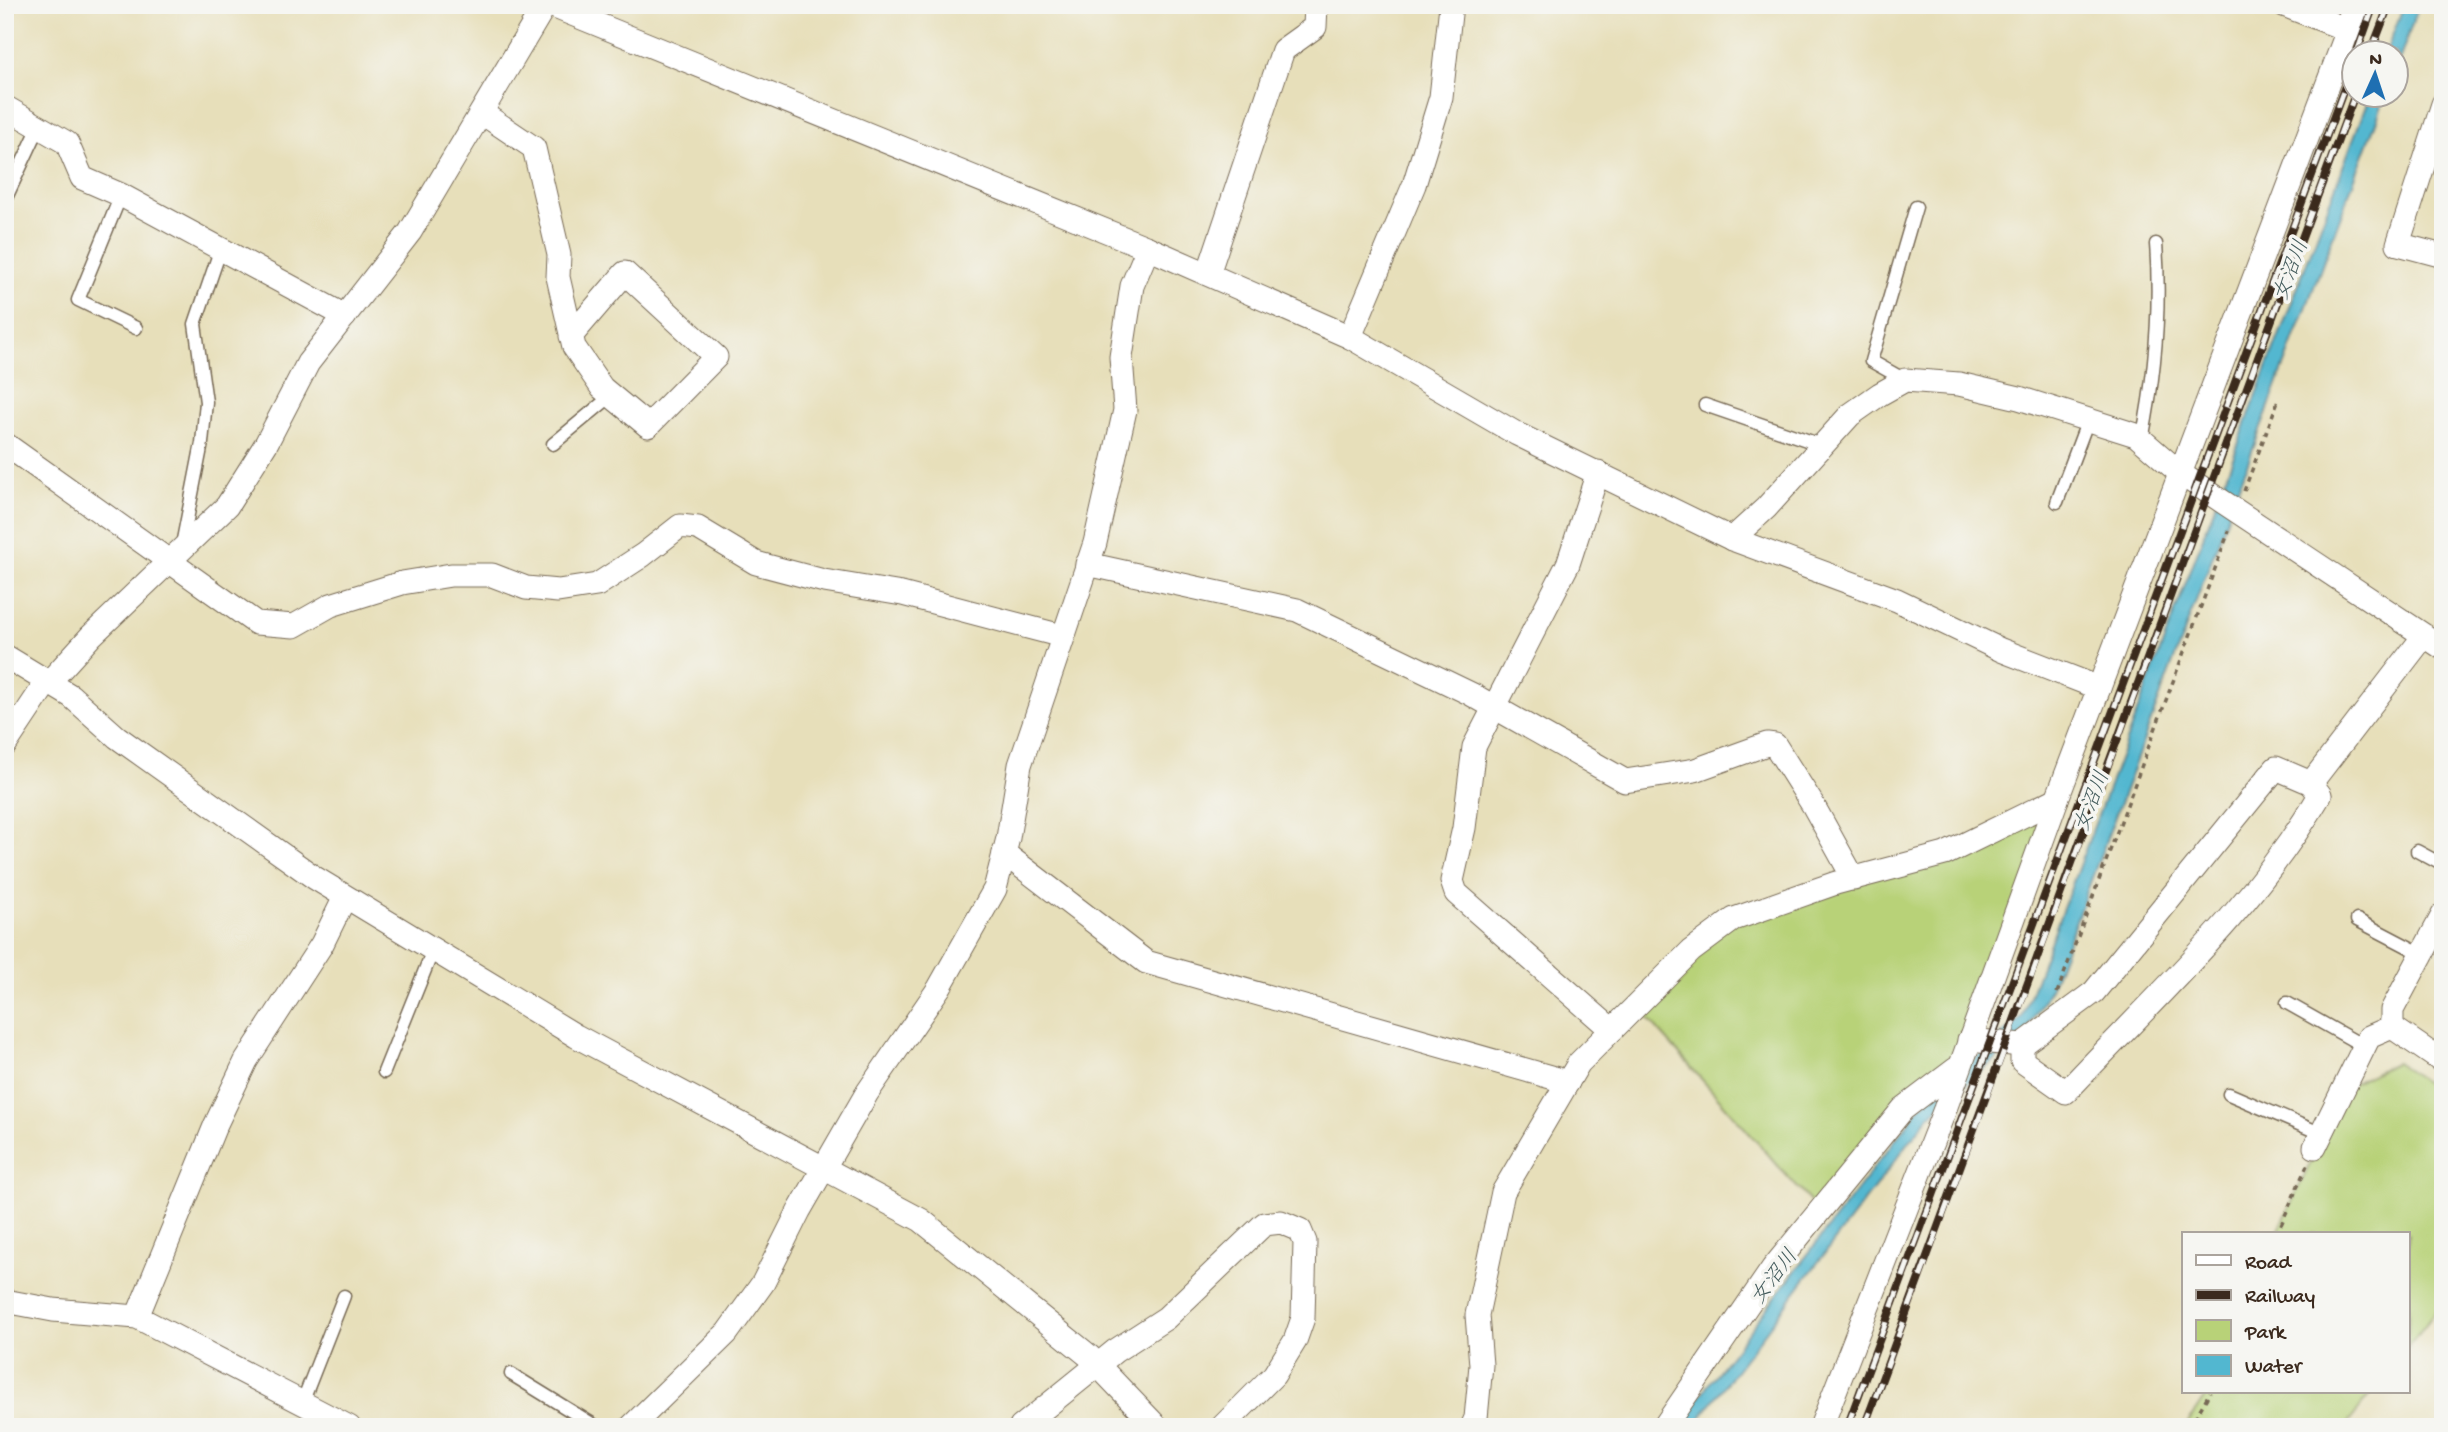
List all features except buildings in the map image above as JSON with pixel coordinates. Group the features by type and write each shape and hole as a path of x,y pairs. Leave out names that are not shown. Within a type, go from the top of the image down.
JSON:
{"street":[{"path":"5,745 49,682 91,636 226,506 266,444 308,363 410,232 547,5 1208,274 1349,337 1517,434 1598,471 1732,539 1897,600 2001,650 2099,688"},
{"path":"1208,274 1283,50 1315,27 1316,5"},
{"path":"1349,337 1414,185 1441,97 1451,5"},
{"path":"1821,1427 1945,1109 1956,1069 2352,17 2284,5"},
{"path":"2443,104 2398,244 2443,256"},
{"path":"5,107 67,143 82,178 121,195 345,316"},
{"path":"482,113 534,148 559,255 558,277 571,336 574,347 602,388 648,426 716,357 625,273 571,336"},
{"path":"631,1427 727,1333 763,1283 867,1093 970,937 995,889 1020,765 1087,564 1125,410 1121,357 1132,286 1148,248"},
{"path":"1732,539 1766,509 1798,469 1824,446 1850,415 1905,380 1959,384 2136,435 2181,474 2433,642 2311,783"},
{"path":"5,444 174,558 256,623 294,626 331,605 402,583 451,575 492,575 526,588 558,591 597,585 643,555 680,526 698,528 756,564 824,581 902,594 1062,636"},
{"path":"1598,471 1568,564 1474,747 1464,828 1452,881 1456,893 1612,1030"},
{"path":"1087,564 1297,610 1494,706 1625,781 1695,770 1767,744 1775,745 1813,805 1854,879"},
{"path":"5,656 71,696 117,737 345,897 576,1036 922,1220 1098,1365 1157,1427"},
{"path":"1969,1040 2021,1045 2094,992 2276,768 2311,783 2320,795 2303,824 2230,922 2066,1092 2022,1061 2021,1045"},
{"path":"1472,1427 1481,1365 1477,1315 1503,1192 1580,1063 1691,951 1734,919 1854,879 1945,854 2057,799"},
{"path":"1004,853 1146,962 1568,1082"},
{"path":"137,1317 215,1126 246,1061 322,944 345,897"},
{"path":"2392,1027 2392,1010 2443,915"},
{"path":"2318,1141 2370,1038 2392,1027"},
{"path":"2392,1027 2440,1055"},
{"path":"1664,1427 1773,1268 1894,1119 1903,1109 1956,1069"},
{"path":"1021,1427 1098,1365 1166,1318 1265,1224 1282,1222 1300,1230 1305,1242 1303,1318 1295,1341 1274,1375 1222,1427"},
{"path":"5,1301 53,1310 137,1317 349,1427"}],"lane":[{"path":"5,200 40,125"},
{"path":"121,195 78,300 136,328"},
{"path":"1905,380 1871,361 1916,207"},
{"path":"2142,440 2153,385 2160,290 2156,244"},
{"path":"174,558 202,443 206,402 195,324 221,248"},
{"path":"553,444 611,396"},
{"path":"1705,405 1824,446"},
{"path":"2057,502 2088,420"},
{"path":"2417,851 2443,865"},
{"path":"2357,920 2422,954"},
{"path":"384,1072 433,950"},
{"path":"2287,1003 2365,1047"},
{"path":"2229,1094 2318,1141"},
{"path":"302,1403 344,1296"},
{"path":"511,1374 597,1427"}],"path":[{"path":"2054,1022 2058,990 2279,398"},
{"path":"2278,1232 2318,1141"},
{"path":"2190,1427 2209,1394"}],"green space":[{"path":"2057,799 1969,1040 1819,1212 1636,1005 1734,919 1904,868"},
{"path":"2396,1062 2443,1095 2443,1302 2410,1344 2410,1232 2278,1232 2346,1087"},
{"path":"2207,1394 2371,1394 2345,1427 2185,1427"}],"water":[{"path":"2404,5 2419,5 2407,38 2391,38"},
{"path":"2365,108 2381,108 2051,987 2024,1035 1929,1116 1693,1427 1676,1427 1921,1106 2022,1017"}],"railway":[{"path":"2362,38 2374,5"},
{"path":"2376,38 2389,5"},
{"path":"1847,1427 2340,100"},
{"path":"1864,1427 2350,108"}],"water label":[{"name":"女沼川","path":"2293,271"},
{"name":"女沼川","path":"2094,802"},
{"name":"女沼川","path":"1776,1278"}]}
